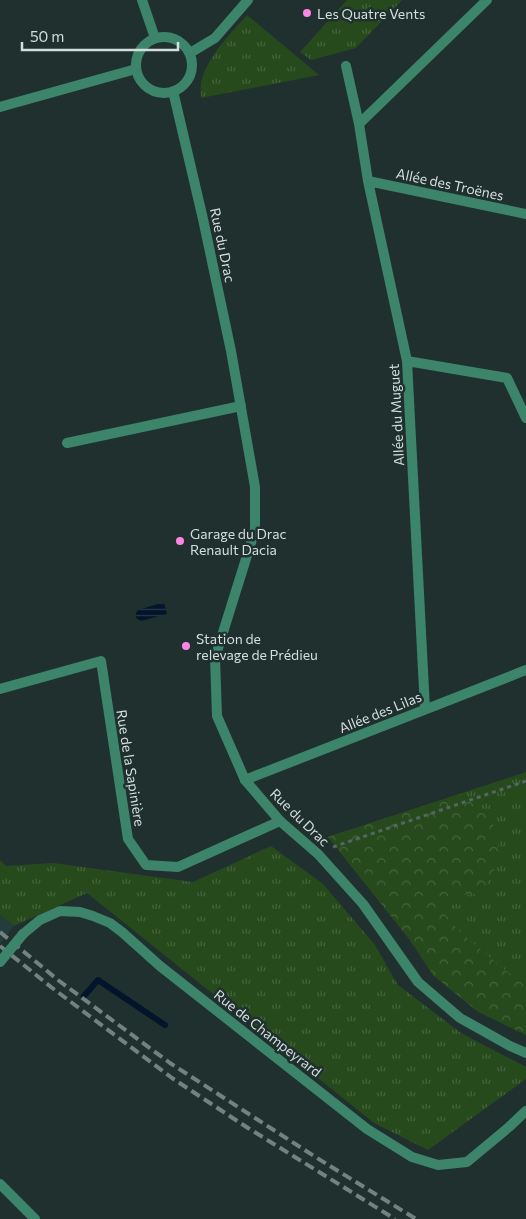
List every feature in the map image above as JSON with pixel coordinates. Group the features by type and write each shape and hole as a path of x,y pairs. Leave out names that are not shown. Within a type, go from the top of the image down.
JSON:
{"street":[{"path":"142,0 155,38"},
{"path":"190,53 215,38 248,0"},
{"path":"358,124 487,0"},
{"path":"166,37 181,42 190,53 192,67 185,84 173,91 156,92 140,80 136,69 138,54 146,43 155,38 166,37"},
{"name":"Allée du Muguet","path":"346,66 368,181 407,361 425,709"},
{"path":"0,107 136,69"},
{"name":"Rue du Drac","path":"173,91 232,351 254,487 254,530 215,658 217,716 245,780 280,821 318,854 363,904 418,982 460,1018 526,1053"},
{"name":"Allée des Troënes","path":"368,181 526,214"},
{"path":"407,361 508,378 526,418"},
{"path":"68,443 241,406"},
{"name":"Rue de la Sapinière","path":"0,689 101,661 128,840 146,864 178,867 280,821"},
{"name":"Allée des Lilas","path":"245,780 526,670"},
{"name":"Rue de Champeyrard","path":"0,962 24,934 40,920 60,911 80,912 110,923 160,966 367,1129 412,1157 438,1165 467,1162 526,1111"},
{"path":"0,1184 35,1219"}],"path":[{"path":"318,854 335,846 526,781"}],"shaded area":[{"path":"164,602 167,614 141,621 136,618 138,610"},
{"path":"0,915 14,926 0,944"}],"green space":[{"path":"347,0 402,0 356,48 311,60 300,52"},
{"path":"247,15 319,75 201,98 201,81 205,70 221,45"},
{"path":"526,772 526,1035 477,1011 433,975 410,940 328,837"},
{"path":"460,794 486,813 499,835 498,863 481,894 446,896 439,907 458,930 492,959 514,977 526,979 526,1035 477,1011 433,975 410,940 328,837"},
{"path":"271,846 323,884 375,945 398,985 461,1033 526,1067 526,1079 428,1150 374,1123 87,893 14,926 0,915 0,860 6,866 53,863 193,882"}],"waterway":[{"path":"84,996 98,980 165,1025"}],"railway":[{"path":"0,932 58,980 170,1063 317,1158 416,1219"},
{"path":"0,946 172,1078 248,1128 395,1219"}],"place":[{"name":"Les Quatre Vents","path":"307,13"},
{"name":"Garage du Drac Renault Dacia","path":"180,541"},
{"name":"Station de relevage de Prédieu","path":"186,646"}]}
